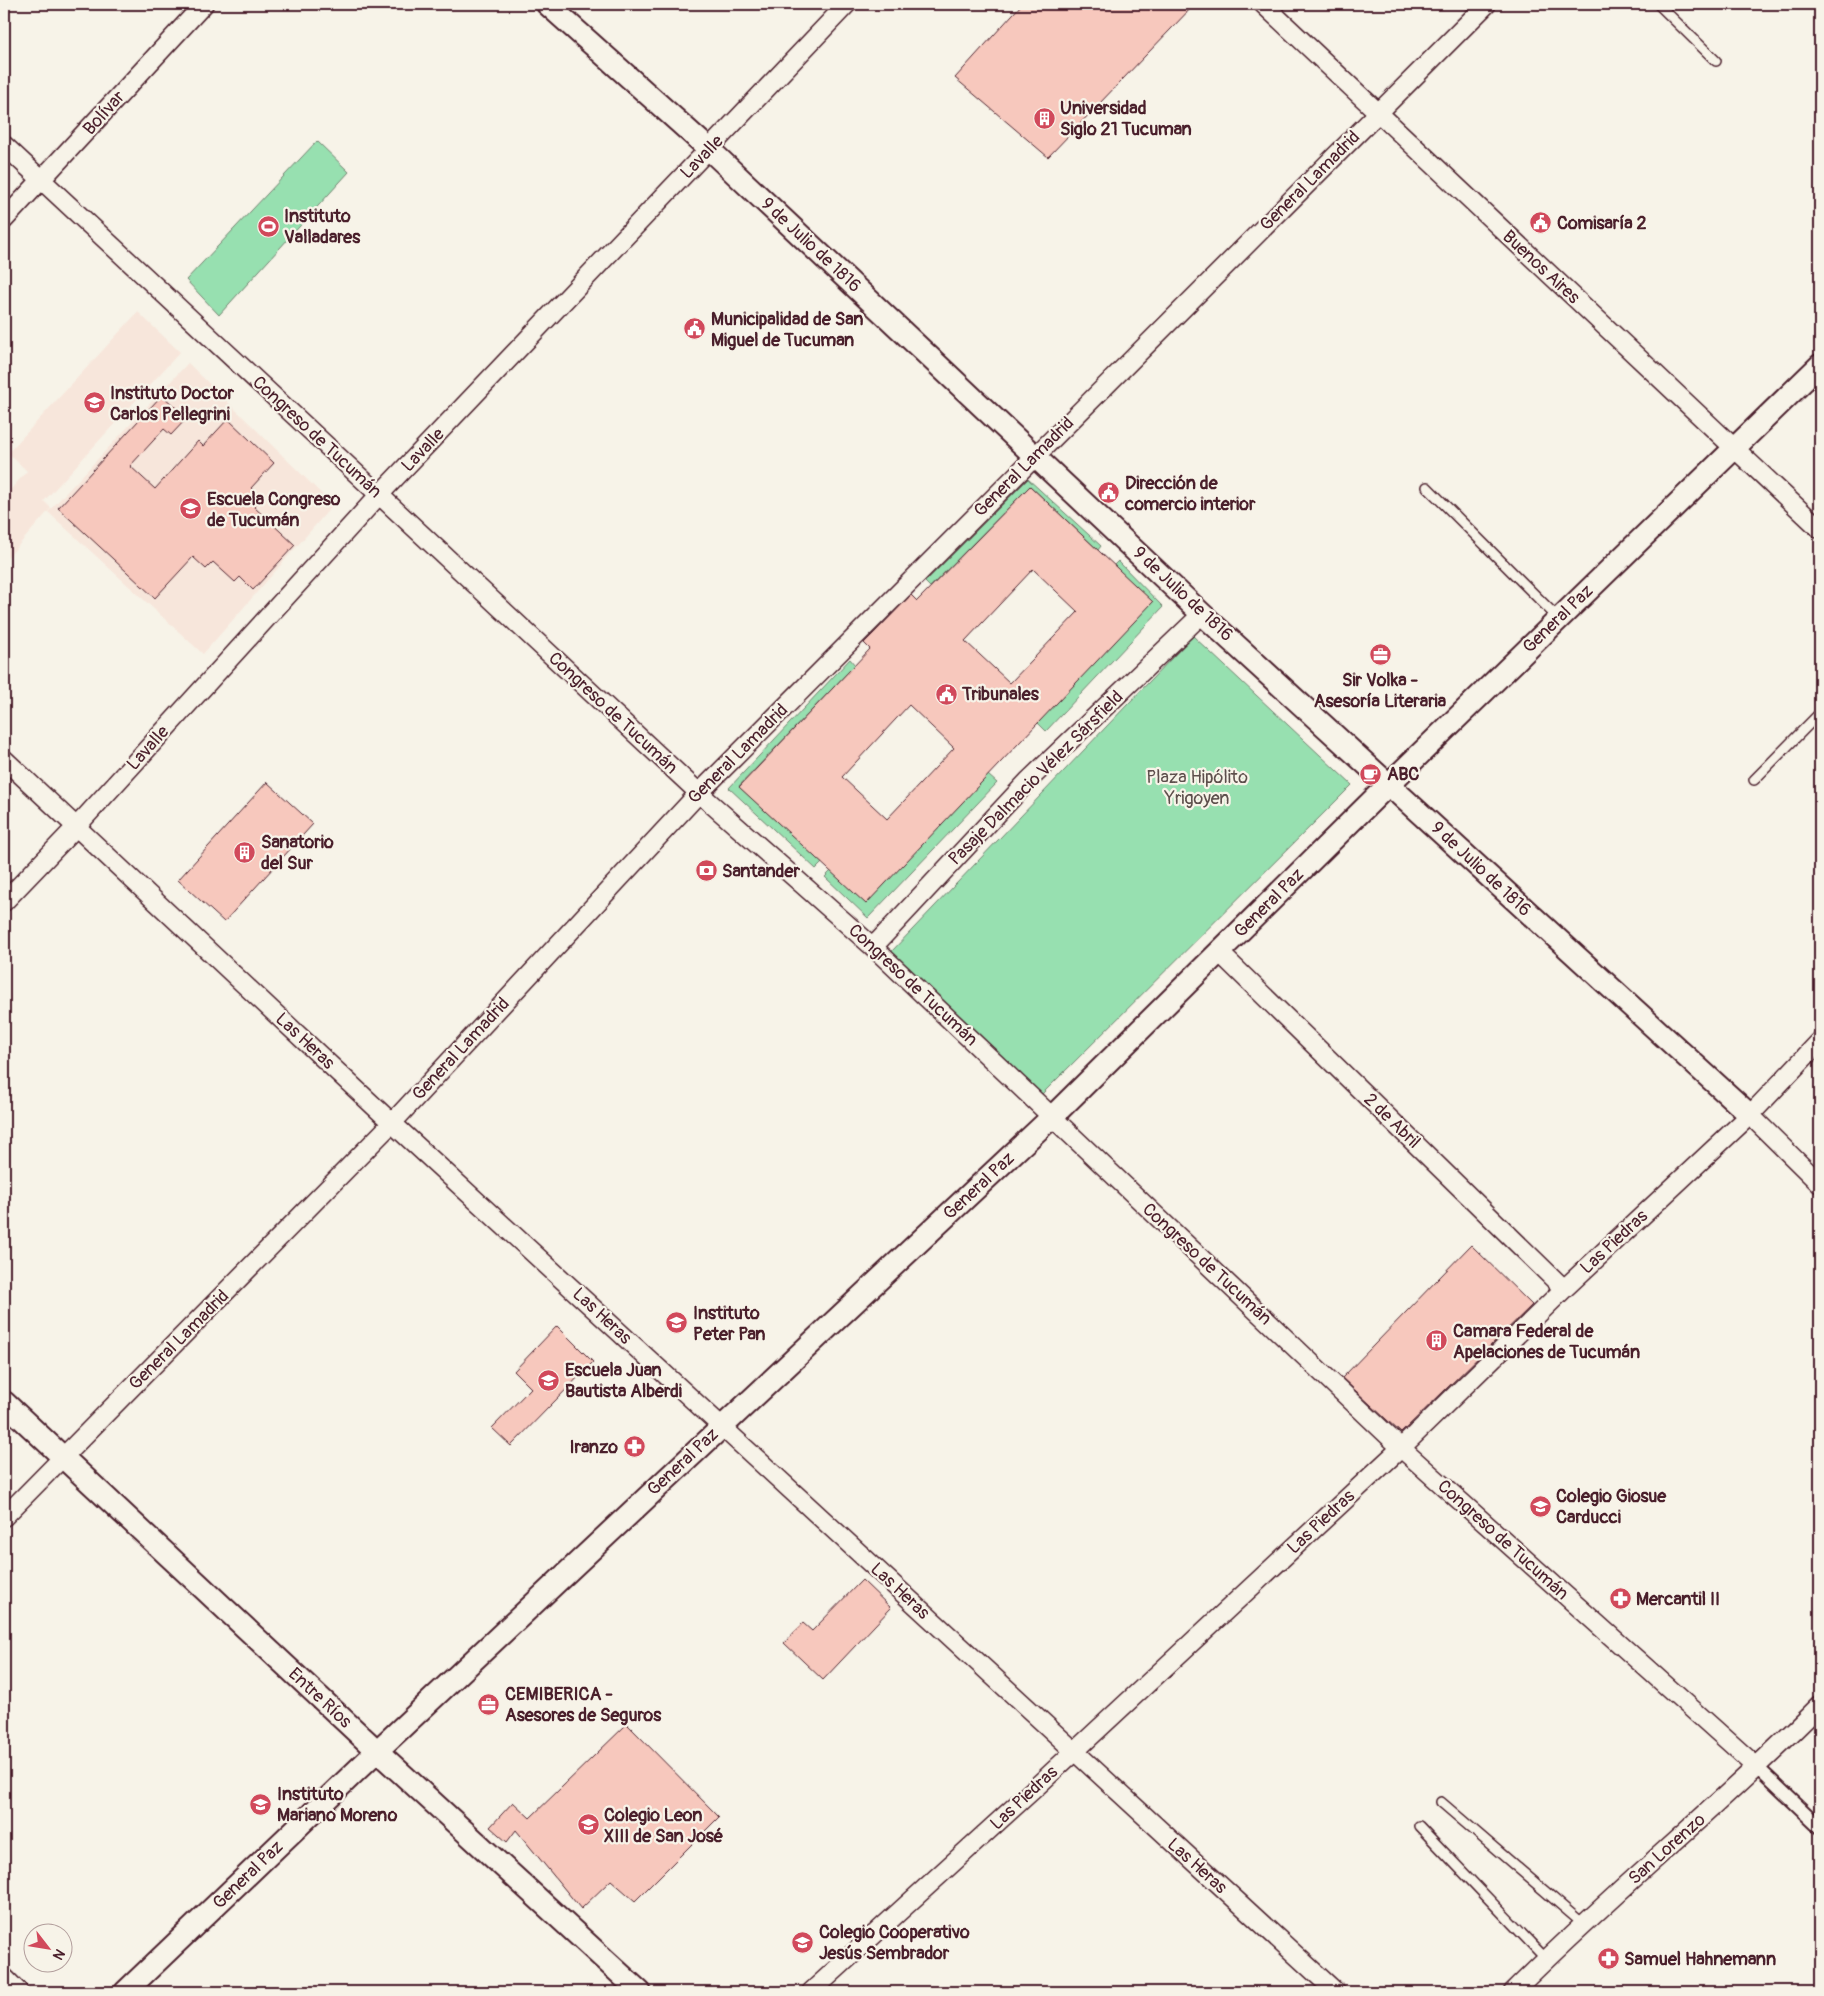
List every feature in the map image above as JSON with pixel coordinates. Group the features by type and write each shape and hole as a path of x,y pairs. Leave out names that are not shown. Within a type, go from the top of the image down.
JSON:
{"street":[{"name":"Bolívar","path":"4,220 204,4"},
{"name":"9 de Julio de 1816","path":"547,4 710,150 1036,455 1202,614 1750,1116 1820,1184"},
{"name":"Lavalle","path":"4,902 77,826 379,496 847,4"},
{"name":"Buenos Aires","path":"1263,4 1820,529"},
{"name":"General Lamadrid","path":"4,1518 392,1123 699,793 1487,4"},
{"name":"Congreso de Tucumán","path":"4,145 699,793 873,947 1401,1448 1758,1768 1820,1827"},
{"name":"General Paz","path":"125,1992 377,1751 1052,1118 1388,784 1820,365"},
{"name":"Pasaje Dalmacio Vélez Sársfield","path":"873,947 1029,780 1202,614"},
{"name":"Las Heras","path":"4,759 392,1123 1073,1752 1336,1992"},
{"name":"2 de Abril","path":"1219,952 1564,1289"},
{"name":"Las Piedras","path":"811,1992 1401,1448 1564,1289 1750,1116 1820,1041"},
{"name":"Entre Ríos","path":"4,1402 377,1751 640,1992"},
{"name":"San Lorenzo","path":"1512,1992 1582,1924 1758,1768 1820,1705"},
{"path":"4,1977 19,1992"}],"lane":[{"path":"1658,4 1716,61"},
{"path":"1427,487 1559,619"},
{"path":"1754,780 1820,713"},
{"path":"1441,1802 1582,1924"},
{"path":"1419,1826 1546,1959"}],"shaded area":[{"name":"Instituto Doctor Carlos Pellegrini","path":"138,312 180,352 44,501 51,508 4,562 4,497 27,471 8,453"},
{"name":"Escuela Congreso de Tucumán","path":"188,363 333,505 203,654 48,512"}],"green space":[{"name":"Instituto Valladares","path":"317,141 349,172 219,315 186,280"},
{"path":"1028,479 1101,546 1098,550 1030,486 930,587 925,582"},
{"path":"1118,561 1163,607 1046,731 1038,723 1114,565"},
{"name":"Plaza Hipólito Yrigoyen","path":"1193,636 1352,785 1037,1099 891,952"},
{"path":"850,659 855,665 739,786 822,863 816,869 729,788"},
{"path":"988,775 997,783 868,918 825,877 831,871"}],"building":[{"name":"Universidad Siglo 21 Tucuman","path":"1022,4 1195,4 1048,157 955,78"},
{"path":"162,395 187,418 171,435 164,429 130,466 155,489 198,441 203,446 228,419 274,463 251,488 262,498 254,507 295,545 253,590 240,577 235,582 213,562 206,569 193,557 155,598 58,508"},
{"name":"Tribunales","path":"1030,486 1153,602 866,904 739,787 870,649 864,643 911,595 917,601","holes":["1033,569 1078,612 1010,683 965,641","909,705 954,748 887,819 842,777"]},
{"name":"Sanatorio del Sur","path":"267,782 313,824 224,922 178,880"},
{"name":"Camara Federal de Apelaciones de Tucumán","path":"1471,1245 1532,1305 1401,1433 1342,1378"},
{"name":"Escuela Juan Bautista Alberdi","path":"557,1326 593,1362 511,1446 492,1428 531,1388 514,1371"},
{"path":"862,1580 891,1608 823,1680 784,1643 803,1623 812,1631"},
{"path":"627,1724 719,1817 635,1901 611,1880 581,1909 516,1830 507,1842 490,1827 513,1802 530,1818"}],"place":[{"name":"Universidad Siglo 21 Tucuman","path":"1044,118"},
{"name":"Comisaría 2","path":"1541,223"},
{"name":"Instituto Valladares","path":"268,226"},
{"name":"Municipalidad de San Miguel de Tucuman","path":"695,329"},
{"name":"Instituto Doctor Carlos Pellegrini","path":"94,403"},
{"name":"Dirección de comercio interior","path":"1109,493"},
{"name":"Escuela Congreso de Tucumán","path":"191,509"},
{"name":"Sir Volka - Asesoría Literaria","path":"1380,655"},
{"name":"Tribunales","path":"946,694"},
{"name":"ABC","path":"1371,774"},
{"name":"Sanatorio del Sur","path":"245,852"},
{"name":"Santander","path":"706,871"},
{"name":"Instituto Peter Pan","path":"677,1323"},
{"name":"Camara Federal de Apelaciones de Tucumán","path":"1437,1341"},
{"name":"Escuela Juan Bautista Alberdi","path":"549,1380"},
{"name":"Iranzo","path":"634,1447"},
{"name":"Colegio Giosue Carducci","path":"1540,1506"},
{"name":"Mercantil II","path":"1620,1599"},
{"name":"CEMIBERICA - Asesores de Seguros","path":"489,1704"},
{"name":"Instituto Mariano Moreno","path":"261,1804"},
{"name":"Colegio Leon XIII de San José","path":"588,1825"},
{"name":"Colegio Cooperativo Jesús Sembrador","path":"803,1942"},
{"name":"Samuel Hahnemann","path":"1608,1959"}]}
